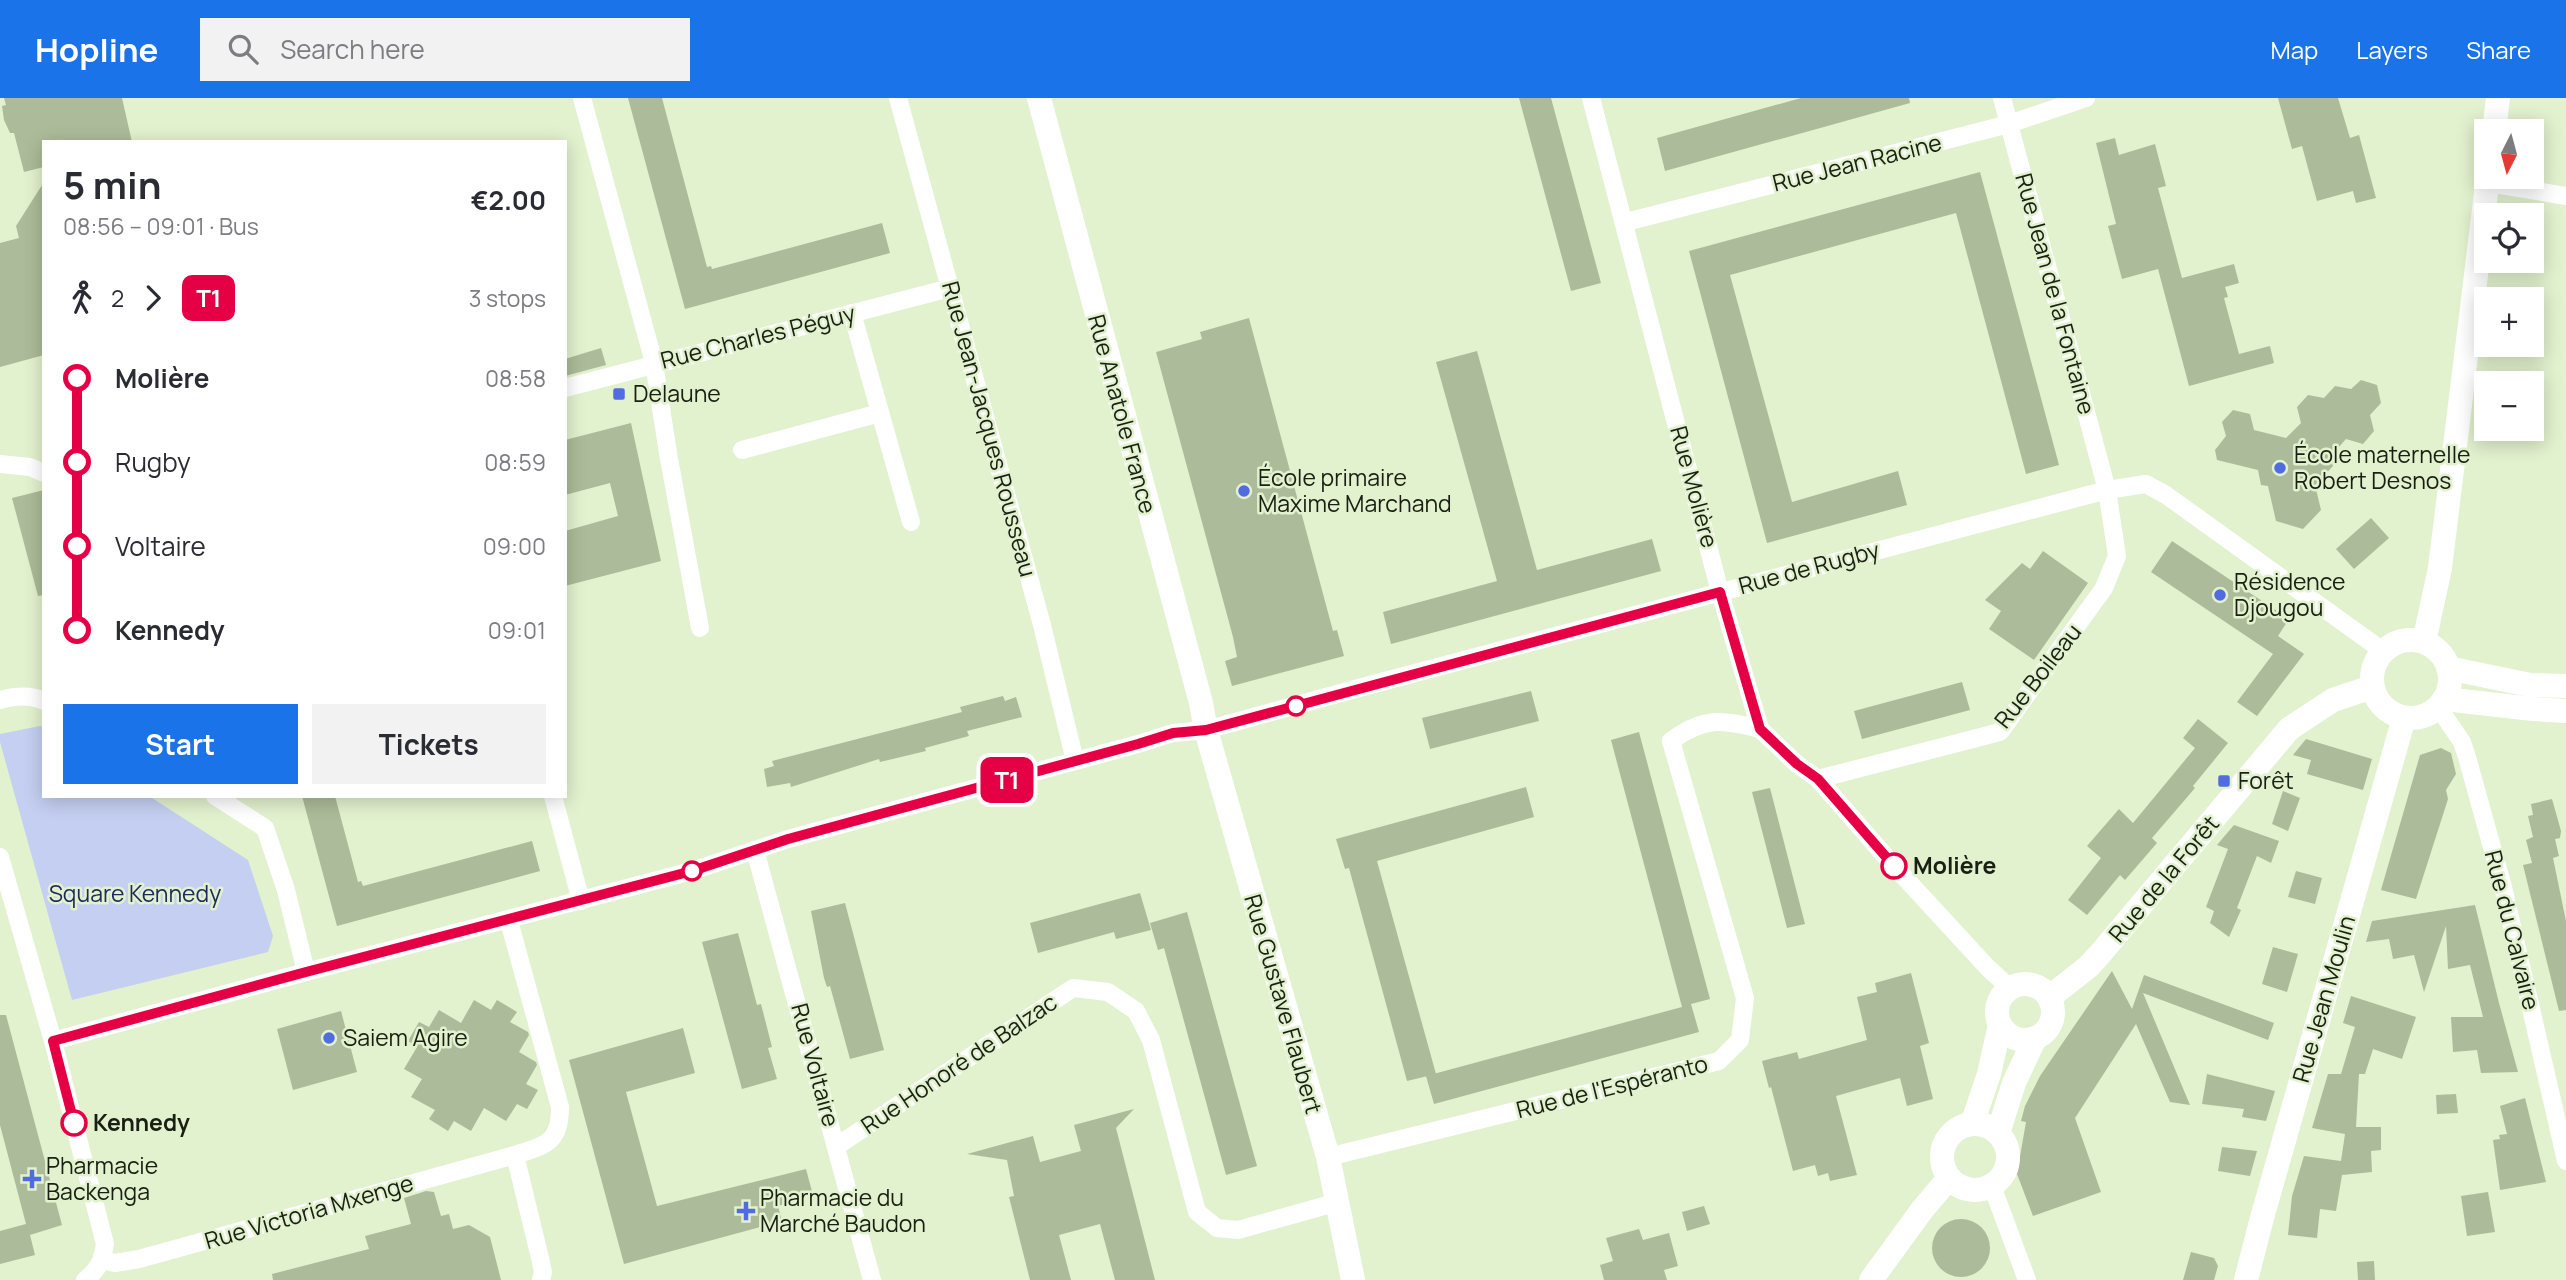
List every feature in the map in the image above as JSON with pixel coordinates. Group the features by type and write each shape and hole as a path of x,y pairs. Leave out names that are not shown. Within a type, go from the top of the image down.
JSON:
{"street":[{"path":"582,98 654,363 667,453 700,628"},
{"name":"Rue Jean-Jacques Rousseau","path":"898,98 1038,613 1075,761"},
{"name":"Rue Anatole France","path":"1039,98 1206,730"},
{"name":"Rue Molière","path":"1591,98 1626,222 1720,592 1760,729"},
{"name":"Rue Jean de la Fontaine","path":"2001,98 2107,490"},
{"name":"Rue Jean Racine","path":"1626,222 2009,124 2086,98"},
{"path":"2495,119 2498,98"},
{"path":"2424,642 2440,568 2487,189"},
{"path":"2532,189 2566,196"},
{"name":"Rue Charles Péguy","path":"567,387 950,288"},
{"path":"852,313 911,522"},
{"path":"742,450 880,413"},
{"path":"0,464 30,467 42,472"},
{"name":"Rue de Rugby","path":"53,1041 712,866 788,839 1173,733 1206,730 2107,490 2147,484 2166,495 2384,651"},
{"name":"Rue Boileau","path":"1818,779 2000,732 2104,588 2117,556 2107,490"},
{"path":"2402,641 2424,642 2439,652 2448,668 2450,684 2441,703 2422,716 2404,718 2383,707 2372,687 2372,674 2376,661 2384,651 2402,641"},
{"path":"2448,668 2529,685 2566,686"},
{"name":"Rue de la Forêt","path":"2051,996 2101,954 2289,729 2333,700 2372,687"},
{"path":"0,700 12,696 36,697 42,700"},
{"path":"2441,703 2566,710"},
{"name":"Rue du Calvaire","path":"2441,703 2467,757 2506,900 2566,1161"},
{"name":"Rue Jean Moulin","path":"2246,1280 2404,718"},
{"name":"Rue de l'Espéranto","path":"1328,1157 1719,1061 1740,1040 1745,998 1671,741 1689,727 1703,723 1739,724 1760,729"},
{"path":"1760,729 1797,764 1818,779 1894,866 1988,968 2010,988"},
{"name":"Rue Gustave Flaubert","path":"1206,730 1328,1157 1353,1280"},
{"path":"218,798 265,828 286,890 306,972"},
{"path":"554,798 581,901"},
{"name":"Rue Voltaire","path":"755,850 872,1280"},
{"path":"0,857 53,1041 105,1244 97,1271 85,1280"},
{"name":"Rue Victoria Mxenge","path":"102,1260 115,1263 131,1261 514,1155 538,1147 553,1138 560,1127 561,1107 509,921"},
{"path":"1998,1133 2014,1083 2035,1038 2050,1026 2054,1010 2051,996 2043,989 2027,984 2010,988 1999,1001 1997,1017 2000,1026 2020,1039 2035,1038"},
{"name":"Rue Honoré de Balzac","path":"837,1146 1073,988 1108,992 1136,1011 1151,1040 1197,1212 1217,1228 1238,1230 1338,1202"},
{"path":"1972,1124 1989,1074 2000,1026"},
{"path":"1972,1124 1990,1128 1998,1133 2004,1141 2008,1162 2005,1172 1992,1186 1979,1190 1968,1189 1949,1178 1944,1169 1943,1149 1953,1132 1972,1124"},
{"path":"514,1155 540,1258 543,1272 541,1280"},
{"path":"1871,1280 1949,1178"},
{"path":"1992,1186 2027,1280"}],"green space":[{"name":"Square Kennedy","path":"42,727 42,798 152,798 248,860 273,936 268,952 72,1000 0,734"}],"building":[{"path":"4,98 122,98 132,140 42,140 42,168 24,172 14,133 10,133 4,120 2,106 6,105"},
{"path":"628,98 662,98 707,267 711,266 712,269 882,223 890,253 685,309"},
{"path":"1519,98 1551,98 1601,283 1571,291"},
{"path":"1801,98 1909,98 1910,103 1665,171 1657,138"},
{"path":"2278,98 2338,98 2350,138 2359,135 2376,198 2356,203 2353,191 2317,201 2302,146 2292,149"},
{"path":"2115,138 2119,155 2155,144 2166,186 2158,188 2182,278 2234,264 2239,283 2225,287 2228,297 2224,298 2239,354 2270,346 2274,363 2189,386 2158,269 2122,279 2108,226 2116,224 2096,143"},
{"path":"1980,172 2059,465 2026,474 1956,213 1730,275 1792,502 1898,471 1907,505 1767,543 1689,251"},
{"path":"42,185 42,356 0,367 0,243 19,238 16,226"},
{"name":"École primaire Maxime Marchand","path":"1249,318 1333,631 1337,630 1344,656 1232,686 1225,661 1237,657 1233,637 1156,352 1202,339 1200,332"},
{"path":"601,348 606,365 567,375 567,358"},
{"path":"1477,351 1537,570 1652,539 1661,571 1391,644 1383,612 1497,581 1436,362"},
{"path":"2361,380 2377,385 2381,403 2370,415 2374,431 2363,444 2346,439 2330,457 2333,466 2315,485 2321,510 2303,529 2276,521 2268,486 2261,485 2258,470 2217,460 2215,450 2226,436 2222,422 2233,410 2250,414 2254,430 2286,438 2301,423 2297,407 2308,395 2324,398 2335,386 2351,389"},
{"path":"631,423 661,561 567,585 567,530 618,516 610,483 567,494 567,439"},
{"path":"42,490 42,595 38,596 12,498"},
{"path":"2371,518 2389,538 2354,569 2336,549"},
{"name":"Résidence Djougou","path":"2172,541 2289,619 2278,636 2304,654 2257,716 2237,702 2273,654 2151,572"},
{"path":"2043,551 2088,583 2034,660 1989,629 2001,611 1985,600 2022,563 2030,569"},
{"path":"1962,682 1970,710 1862,739 1854,711"},
{"path":"1531,691 1539,721 1430,749 1422,718"},
{"path":"1003,696 1005,701 1016,697 1022,717 967,731 969,736 925,748 926,751 880,762 879,759 791,787 790,783 767,787 764,769 774,766 772,761 962,712 960,707"},
{"path":"2198,719 2228,743 2193,786 2195,788 2152,838 2157,843 2125,880 2120,875 2087,915 2068,900 2101,858 2087,846 2119,809 2133,823 2195,748 2183,738"},
{"path":"1639,732 1710,999 1691,1004 1699,1032 1434,1104 1426,1076 1682,1007 1611,740"},
{"path":"2306,739 2372,759 2363,790 2307,774 2311,760 2293,755"},
{"path":"2441,748 2451,753 2456,774 2446,790 2448,799 2416,899 2381,890 2420,755"},
{"path":"1526,787 1534,817 1377,861 1436,1074 1407,1081 1349,868 1345,869 1336,839"},
{"path":"1770,788 1805,924 1787,928 1752,792"},
{"path":"2283,791 2300,798 2288,831 2272,824"},
{"path":"303,798 336,798 358,882 361,881 363,886 532,841 540,871 337,926"},
{"path":"2552,799 2561,831 2560,838 2555,839 2559,856 2553,858 2566,921 2566,1010 2559,1011 2523,865 2532,863 2526,840 2533,837 2528,816 2533,815 2531,804"},
{"path":"2234,825 2279,841 2271,863 2257,856 2237,908 2241,910 2229,937 2210,923 2214,911 2206,907 2228,849 2217,845"},
{"path":"2296,871 2322,878 2315,904 2288,897"},
{"path":"1140,893 1151,930 1116,939 1114,932 1038,953 1030,923"},
{"path":"845,903 884,1050 850,1059 830,986 827,987 824,978 811,911"},
{"path":"2475,905 2518,1072 2481,1073 2477,1050 2453,1052 2451,1017 2483,1017 2470,965 2448,969 2446,926 2424,992 2414,955 2393,959 2389,939 2366,942 2372,921"},
{"path":"1187,912 1257,1166 1226,1175 1164,948 1158,950 1150,923"},
{"path":"738,933 757,1005 761,1004 772,1047 768,1048 777,1079 742,1089 702,942"},
{"path":"2273,947 2298,954 2287,992 2262,984"},
{"path":"2112,971 2132,1009 2144,975 2274,1023 2268,1040 2143,993 2190,1105 2170,1102 2136,1024 2075,1118 2101,1192 2033,1216 2017,1174 2026,1122 2021,1121 2025,1106 2040,1076"},
{"path":"1911,973 1929,1043 1920,1046 1933,1099 1907,1106 1900,1078 1836,1096 1857,1175 1830,1181 1828,1173 1818,1176 1815,1165 1793,1171 1762,1061 1797,1052 1799,1059 1867,1040 1857,997 1877,992 1875,983"},
{"path":"2351,996 2416,1017 2402,1059 2373,1049 2365,1074 2359,1074 2356,1127 2381,1127 2381,1150 2371,1151 2372,1172 2342,1175 2336,1211 2320,1209 2317,1238 2288,1235 2292,1196 2304,1156 2341,1161 2345,1134 2312,1128 2328,1074 2341,1074 2355,1027 2343,1023"},
{"path":"474,1000 491,1010 497,1000 517,1012 510,1022 529,1035 519,1052 537,1065 526,1084 538,1090 527,1109 517,1104 506,1121 484,1108 471,1131 454,1121 448,1131 429,1119 435,1110 411,1097 422,1079 404,1069 417,1047 408,1041 419,1022 429,1027 439,1010 461,1023"},
{"path":"341,1011 357,1072 293,1090 277,1029"},
{"path":"0,1015 6,1015 62,1225 30,1235 35,1255 0,1264 0,1231 26,1224 0,1125"},
{"path":"683,1028 695,1073 626,1092 657,1206 806,1169 813,1195 778,1206 782,1221 624,1264 569,1060"},
{"path":"2207,1074 2275,1091 2266,1121 2242,1117 2244,1109 2202,1104"},
{"path":"2456,1094 2458,1113 2437,1114 2436,1095"},
{"path":"2525,1098 2546,1182 2500,1190 2493,1140 2500,1139 2499,1135 2507,1134 2500,1106"},
{"path":"1134,1109 1116,1128 1155,1280 1115,1280 1100,1224 1059,1235 1071,1280 1030,1280 1009,1197 1014,1196 1007,1160 967,1154 1033,1136 1040,1162 1081,1151 1074,1125"},
{"path":"2222,1147 2257,1151 2250,1176 2218,1171"},
{"path":"426,1191 434,1192 441,1216 449,1214 453,1229 469,1225 490,1237 501,1280 273,1280 272,1274 369,1249 365,1236 411,1224 404,1198"},
{"path":"2488,1192 2495,1232 2467,1236 2461,1196"},
{"path":"1704,1206 1710,1224 1687,1231 1682,1212"},
{"path":"1955,1219 1967,1219 1982,1227 1990,1242 1990,1254 1982,1269 1967,1277 1955,1277 1940,1269 1932,1254 1932,1242 1940,1227"},
{"path":"1639,1229 1643,1240 1669,1233 1678,1266 1664,1270 1667,1280 1604,1280 1600,1265 1613,1261 1606,1238"},
{"path":"2191,1252 2214,1258 2218,1266 2214,1280 2183,1280"},
{"path":"2374,1261 2375,1280 2358,1280 2357,1262"}],"bus line":[{"name":"T1","path":"74,1123 53,1041 712,866 788,839 1173,733 1206,730 1720,592 1760,729 1797,764 1818,779 1894,866"}],"place":[{"name":"Delaune","path":"619,394"},
{"name":"École maternelle Robert Desnos","path":"2280,468"},
{"name":"École primaire Maxime Marchand","path":"1244,491"},
{"name":"Résidence Djougou","path":"2220,595"},
{"name":"Forêt","path":"2224,781"},
{"name":"Molière","path":"1894,866"},
{"name":"Saiem Agire","path":"329,1038"},
{"name":"Kennedy","path":"74,1123"},
{"name":"Pharmacie Backenga","path":"32,1179"},
{"name":"Pharmacie du Marché Baudon","path":"746,1211"}]}
